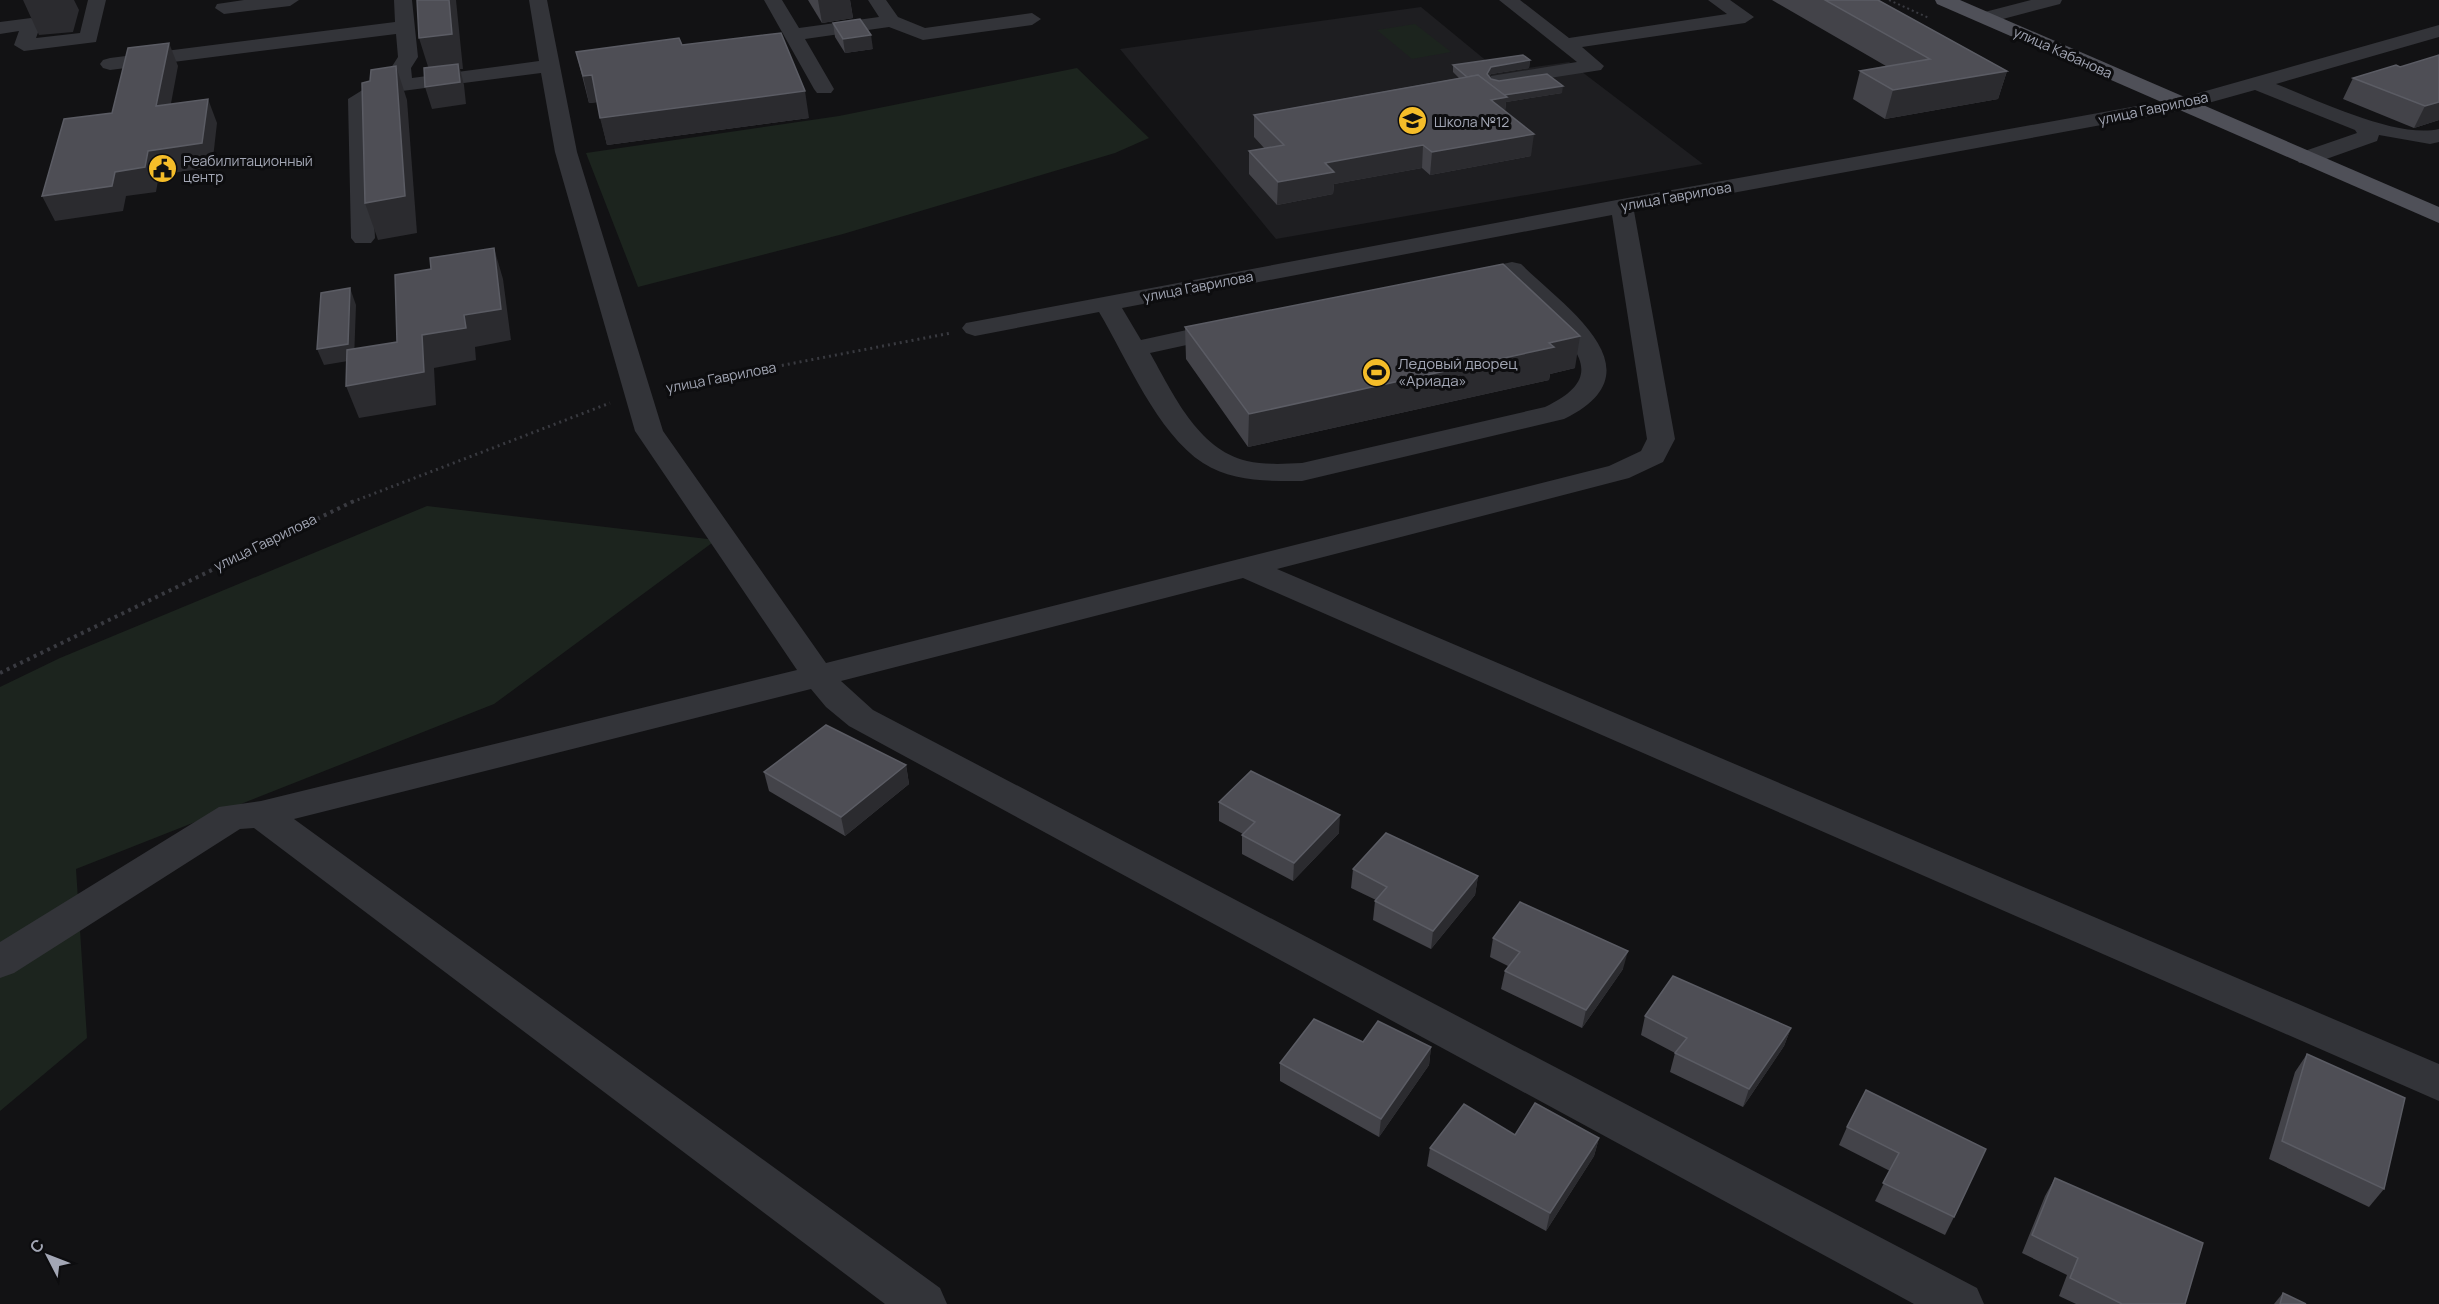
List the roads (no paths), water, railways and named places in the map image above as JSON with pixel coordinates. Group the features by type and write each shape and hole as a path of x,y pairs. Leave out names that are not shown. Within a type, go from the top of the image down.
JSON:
{"main road":[{"name":"улица Кабанова","path":"1944,0 2439,216"}],"street":[{"path":"0,28 31,24 24,45 89,38 97,0"},
{"path":"224,8 290,0"},
{"path":"402,85 401,68 408,57 403,0"},
{"path":"538,0 566,152 650,431 818,676 838,699 861,717 1960,1304"},
{"path":"773,0 824,89"},
{"path":"877,0 891,21"},
{"path":"1498,80 1594,66 1508,0"},
{"path":"1565,44 1745,17 1718,0"},
{"path":"1984,18 2053,0"},
{"path":"0,10 35,6"},
{"path":"793,35 891,21 923,34 1032,19"},
{"path":"110,64 405,27"},
{"name":"улица Гаврилова","path":"975,328 1622,206 2183,104 2439,31"},
{"path":"363,238 358,99 376,90 402,85 550,66"},
{"path":"2256,83 2364,126 2430,138 2439,135"},
{"path":"2307,158 2369,136 2364,126"},
{"path":"0,962 232,816 261,814 818,676 1619,472 1653,456 1661,439 1622,206"},
{"path":"1106,303 1185,434 1198,448 1217,460 1245,470 1272,474 1302,472 1554,413 1577,402 1590,387 1595,364 1586,342 1500,272 1477,233"},
{"path":"1134,349 1248,325"},
{"path":"1245,567 2439,1083"},
{"path":"261,814 923,1304"}],"place":[{"name":"Школа №12","path":"1413,121"},
{"name":"Реабилитационный центр","path":"162,168"},
{"name":"Ледовый дворец «Ариада»","path":"1377,372"}]}
